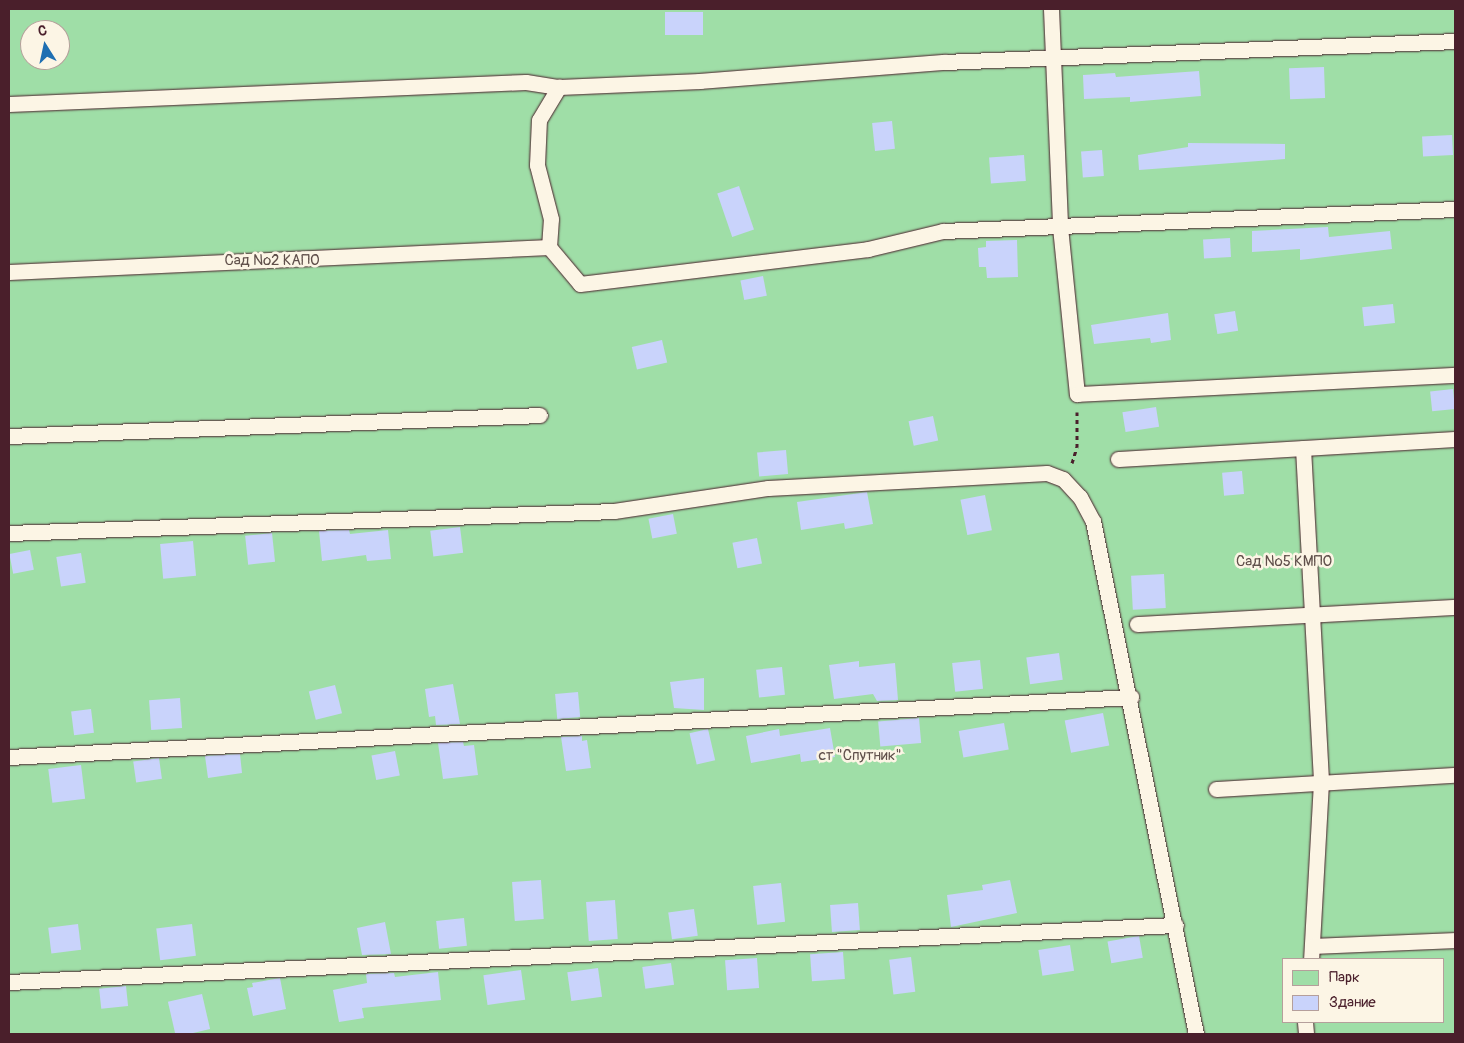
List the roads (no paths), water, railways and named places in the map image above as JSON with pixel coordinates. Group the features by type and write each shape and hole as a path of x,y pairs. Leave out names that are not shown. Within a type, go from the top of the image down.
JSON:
{"lane":[{"path":"1051,9 1060,227 1077,394 1455,375"},
{"path":"9,104 526,82 559,87 700,82 944,62 1053,60 1455,41"},
{"path":"559,87 539,120 537,165 551,219 549,247 580,284 868,249 943,231 1455,209"},
{"path":"9,272 549,247"},
{"path":"9,436 540,415"},
{"path":"1118,459 1455,439"},
{"path":"1304,448 1315,614 1321,782 1312,953 1455,940"},
{"path":"9,533 614,511 768,488 1004,472 1047,473 1062,479 1080,497 1093,521 1131,697 1196,1034"},
{"path":"1137,624 1455,608"},
{"path":"9,757 1131,697"},
{"path":"1216,789 1455,775"},
{"path":"9,982 1176,925"}],"park label":[{"name":"Сад №2 КАПО","path":"272,261"},
{"name":"Сад №5 КМПО","path":"1284,562"},
{"name":"ст \"Спутник\"","path":"860,756"}]}
